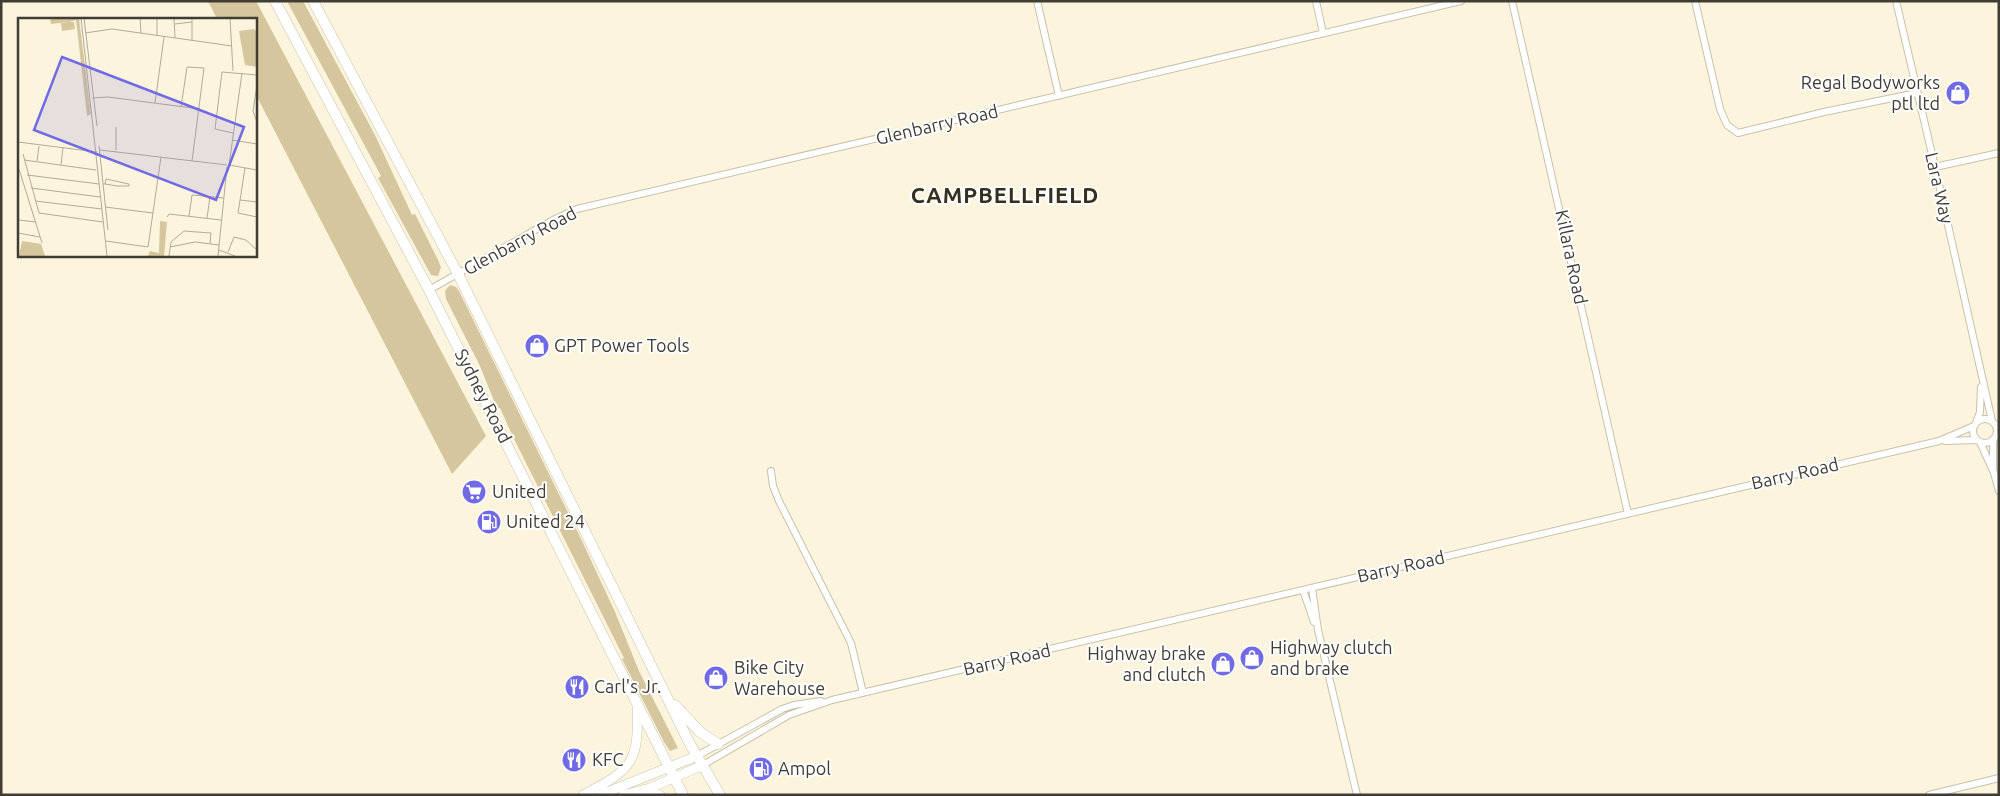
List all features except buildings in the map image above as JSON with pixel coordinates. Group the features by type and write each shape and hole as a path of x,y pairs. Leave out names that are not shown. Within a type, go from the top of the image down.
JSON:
{"highway":[{"name":"Sydney Road","path":"275,1 429,290 683,795"},
{"name":"Sydney Road","path":"313,1 458,274 666,695 697,756 720,795"},
{"path":"666,695 700,732 718,744"}],"main road":[{"path":"583,795 615,778 628,766 635,748 638,724 637,704"},
{"name":"Barry Road","path":"600,795 697,756"},
{"name":"Barry Road","path":"623,795 675,779 703,765"},
{"path":"639,791 660,795"}],"street":[{"path":"1037,1 1059,96"},
{"path":"1316,1 1323,33"},
{"name":"Glenbarry Road","path":"429,290 553,220 577,209 1461,1"},
{"name":"Killara Road","path":"1512,1 1628,514"},
{"path":"1695,1 1720,109 1727,125 1738,133 1824,112 1917,93"},
{"name":"Lara Way","path":"1896,1 1981,376"},
{"path":"1935,167 1999,153"},
{"path":"1981,376 1997,429 1992,456 1999,491"},
{"path":"1981,376 1982,399 1973,433 1994,473"},
{"path":"1975,425 1982,420 1995,422"},
{"name":"Barry Road","path":"703,765 789,715 832,700 1939,441 1975,425"},
{"path":"1978,441 1987,443 1996,437"},
{"name":"Barry Road","path":"1939,441 1978,441"},
{"path":"771,471 779,501 851,643 863,693"},
{"path":"1312,588 1318,630 1357,795"},
{"path":"1303,590 1318,630"},
{"name":"Barry Road","path":"697,756 782,709 810,702 832,700"},
{"path":"1929,795 1999,778"}],"shaded area":[{"path":"208,1 256,1 486,436 452,474 256,95 256,18 216,18"},
{"path":"287,1 303,1 375,135 412,215 415,214 438,260 441,267 438,276 431,275 378,178 381,176"},
{"path":"450,285 456,287 459,291 583,543 615,612 639,671 678,748 670,751 664,742 500,408 497,408 479,364 446,299 445,291"}],"place":[{"name":"Regal Bodyworks ptl ltd","path":"1958,93"},
{"name":"GPT Power Tools","path":"537,346"},
{"name":"United","path":"474,492"},
{"name":"United 24","path":"489,522"},
{"name":"Highway clutch and brake","path":"1252,658"},
{"name":"Highway brake and clutch","path":"1223,664"},
{"name":"Bike City Warehouse","path":"716,678"},
{"name":"Carl's Jr.","path":"577,687"},
{"name":"KFC","path":"574,760"},
{"name":"Ampol","path":"761,769"}],"district":[{"name":"CAMPBELLFIELD","path":"1005,195"}]}
